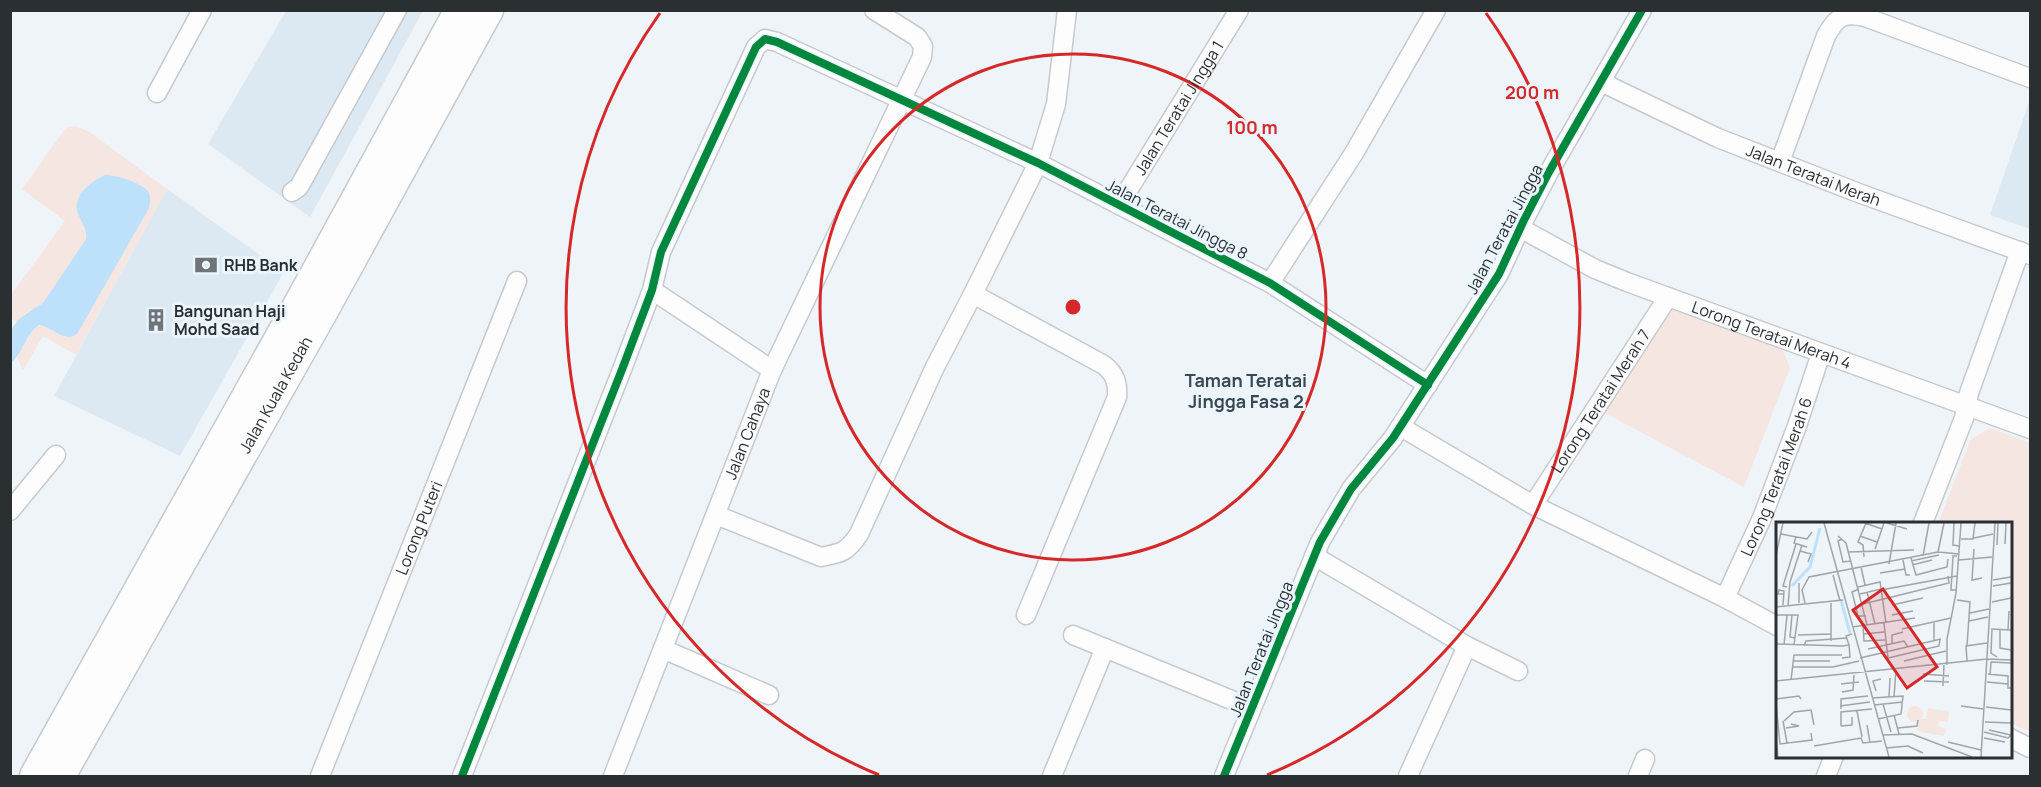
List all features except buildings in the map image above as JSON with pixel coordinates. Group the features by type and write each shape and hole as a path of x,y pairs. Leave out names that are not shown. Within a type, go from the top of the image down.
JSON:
{"main road":[{"name":"Jalan Kuala Kedah","path":"60,777 325,307 488,10"},
{"name":"Jalan Kuala Kedah","path":"35,777 304,295 454,13"}],"street":[{"path":"157,93 202,10"},
{"path":"292,192 299,187 397,10"},
{"name":"Jalan Cahaya","path":"613,777 772,370 921,57 923,46 917,37 874,10"},
{"path":"716,515 821,557 849,549 859,534 935,367 1038,163 1056,104 1067,10"},
{"name":"Jalan Teratai Jingga 1","path":"1119,205 1239,10"},
{"path":"1270,282 1354,153 1436,10"},
{"name":"Jalan Teratai Jingga","path":"1224,777 1314,556 1351,489 1401,427 1499,274 1549,172 1642,10"},
{"path":"1780,162 1826,36 1832,25 1842,17 1853,14 1865,17 2031,78"},
{"name":"Jalan Teratai Jingga 8","path":"652,290 661,252 756,47 765,39 777,42 1038,163 1270,282 1428,384"},
{"name":"Jalan Teratai Merah","path":"1601,82 1695,128 1856,192 2025,253"},
{"name":"Lorong Teratai Merah 4","path":"1521,228 1595,269 2031,429"},
{"path":"1923,522 1964,418 1969,393 2025,253"},
{"name":"Lorong Puteri","path":"320,777 517,280"},
{"path":"462,777 652,290 772,370"},
{"path":"973,294 1104,365 1116,378 1118,388 1118,398 1026,615"},
{"name":"Lorong Teratai Merah 7","path":"1533,505 1668,297"},
{"name":"Lorong Teratai Merah 6","path":"1725,598 1766,508 1821,353"},
{"path":"1401,427 1533,505 1725,598 1776,625"},
{"path":"10,511 56,455"},
{"path":"1314,556 1467,646 1518,671"},
{"path":"1073,635 1251,708"},
{"path":"1408,777 1467,646"},
{"path":"1052,777 1105,648"},
{"path":"663,650 769,695"},
{"path":"2011,738 2031,748"},
{"path":"1826,777 1834,757"},
{"path":"1638,777 1645,759"}],"shaded area":[{"path":"286,11 423,11 310,217 208,144"},
{"path":"2030,99 2030,229 1990,215"},
{"path":"75,126 88,131 167,189 76,355 43,336 23,370 17,357 35,327 43,325 67,338 148,192 126,179 105,175 78,215 86,227 86,239 43,303 17,322 11,318 11,295 65,221 22,189 63,132 68,127"},
{"path":"167,189 284,272 180,456 54,396"},
{"path":"1669,306 1781,346 1790,368 1744,487 1599,410"},
{"path":"1990,428 2030,443 2030,732 2011,723 2011,522 1938,522 1971,439"}],"water":[{"path":"105,175 129,180 146,189 150,197 149,208 77,334 67,337 39,325 11,363 11,330 19,319 43,303 86,239 77,203 88,186"}],"cycle path":[{"path":"1224,776 1320,542 1351,489 1393,438 1499,274 1549,172 1642,10"},
{"path":"462,776 623,367 652,290 661,252 756,47 765,39 777,42 1038,163 1270,283 1428,385"}],"place":[{"name":"RHB Bank","path":"206,265"},
{"name":"Bangunan Haji Mohd Saad","path":"156,320"}],"district":[{"name":"Taman Teratai Jingga Fasa 2","path":"1246,391"}]}
